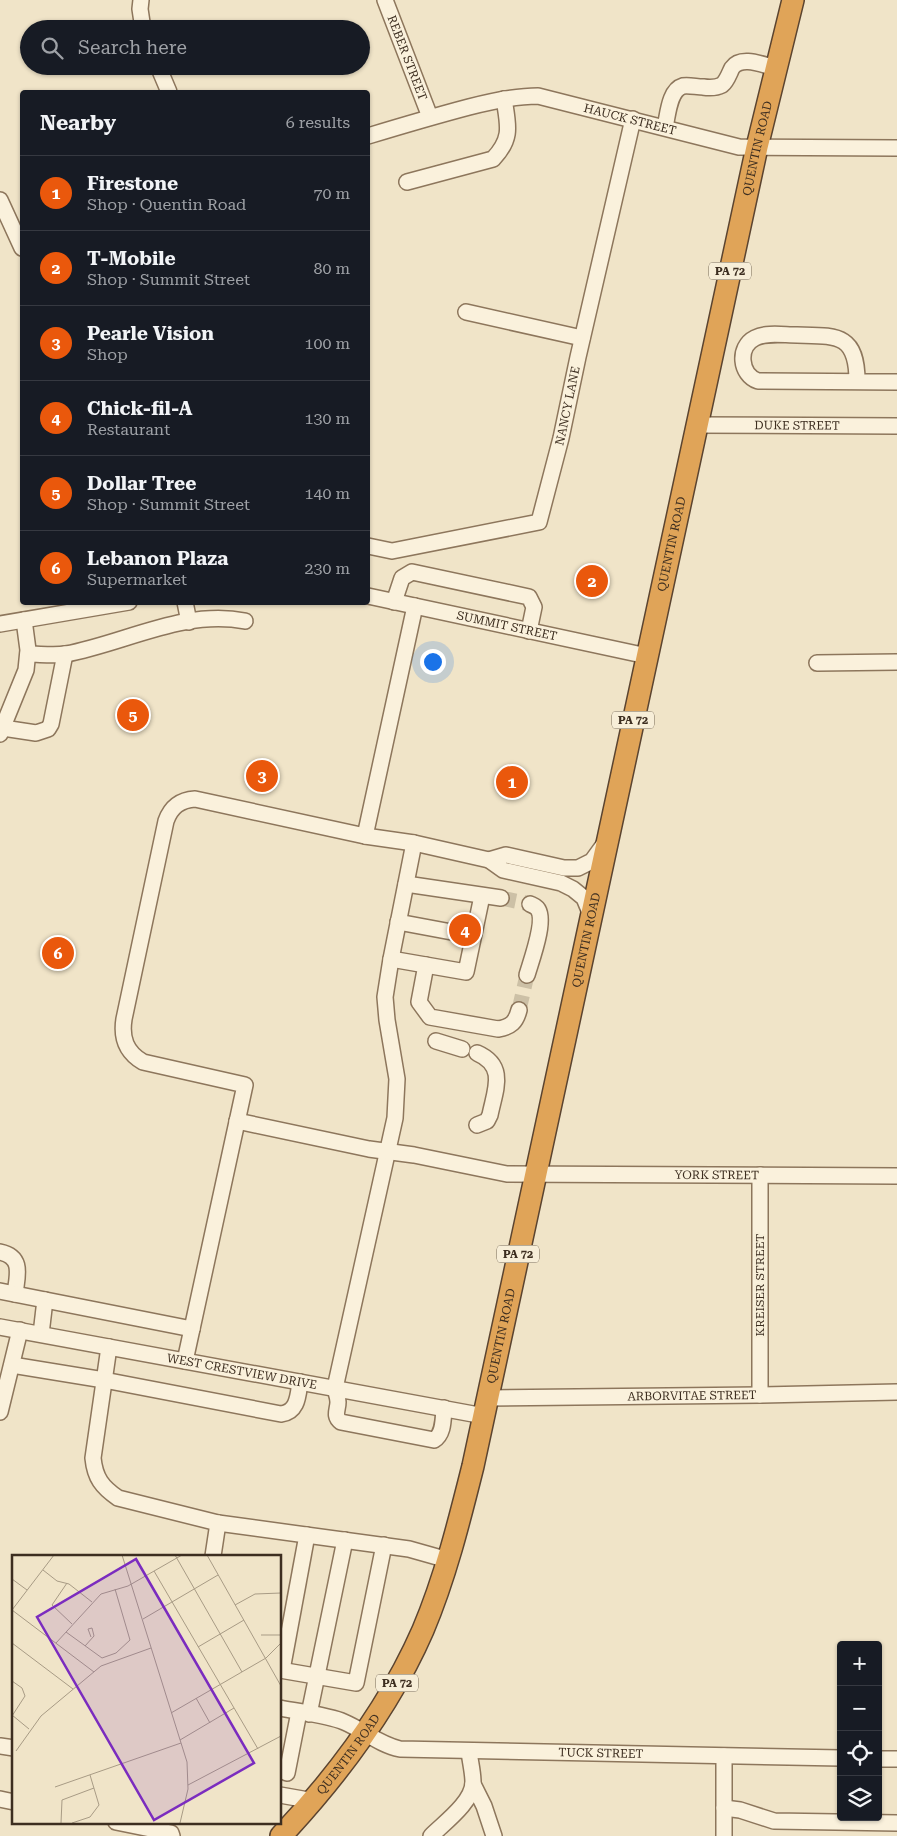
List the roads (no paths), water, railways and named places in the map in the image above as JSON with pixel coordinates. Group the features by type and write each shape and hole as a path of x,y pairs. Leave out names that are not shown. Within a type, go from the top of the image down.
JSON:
{"highway":[{"name":"QUENTIN ROAD","path":"280,1836 314,1801 348,1758 397,1683 411,1656 434,1602 448,1560 473,1466 757,147 793,0"}],"street":[{"path":"141,0 141,20"},
{"name":"REBER STREET","path":"385,0 430,117"},
{"path":"665,127 673,95 677,89 684,86 713,88 722,85 734,66 740,62 747,61 776,68"},
{"path":"162,75 168,90"},
{"name":"HAUCK STREET","path":"370,135 430,117 504,99 538,96 738,147 897,148"},
{"path":"407,182 493,159 503,149 509,133 504,99"},
{"name":"NANCY LANE","path":"370,546 392,551 539,522 561,438 582,338 634,119"},
{"path":"0,200 20,244"},
{"path":"466,312 582,338"},
{"path":"857,381 857,363 854,354 848,345 832,336 767,334 755,338 749,343 743,355 746,373 758,381 897,382"},
{"name":"DUKE STREET","path":"697,425 897,426"},
{"path":"394,602 402,578 412,572 528,597 534,606 528,631"},
{"name":"SUMMIT STREET","path":"370,596 647,656"},
{"path":"0,624 112,605"},
{"path":"186,605 189,622"},
{"path":"365,836 415,606"},
{"path":"28,654 65,654 167,626 214,618 245,621"},
{"path":"24,620 28,654 23,680 1,731 36,733 48,729 51,724 65,654"},
{"path":"817,663 897,662"},
{"path":"185,1361 245,1085 143,1062 128,1049 122,1035 125,1011 169,814 178,804 195,799 365,836 414,843 489,860 503,870 561,883 574,889 584,898 591,915"},
{"path":"489,860 506,855 564,868 578,868 592,860 608,840"},
{"path":"414,843 386,984 386,1009 395,1064 397,1093 388,1152 335,1388 338,1401 336,1415 337,1419 341,1422 431,1440 439,1437 444,1408"},
{"path":"406,884 501,898"},
{"path":"391,959 466,972 482,896"},
{"path":"527,975 539,933 540,916 537,908 530,904"},
{"path":"398,922 473,936"},
{"path":"426,965 419,1002 430,1017 498,1029 508,1028 516,1019 519,1010"},
{"path":"436,1042 469,1051 489,1060 497,1074 490,1115 487,1121 477,1125"},
{"name":"YORK STREET","path":"237,1121 369,1150 414,1155 502,1174 897,1176"},
{"name":"KREISER STREET","path":"760,1175 760,1395"},
{"path":"0,1252 12,1256 17,1264 18,1273 15,1294"},
{"path":"0,1291 192,1329"},
{"path":"41,1334 45,1300"},
{"name":"WEST CRESTVIEW DRIVE","path":"0,1327 444,1408 486,1407"},
{"path":"0,1412 20,1330"},
{"path":"109,1347 93,1458 94,1470 107,1491 118,1498 218,1522 409,1549 448,1560"},
{"path":"12,1365 104,1380 281,1414 288,1414 293,1409 300,1382"},
{"name":"ARBORVITAE STREET","path":"486,1407 760,1395 897,1392"},
{"path":"213,1555 218,1522"},
{"path":"308,1535 281,1670 356,1683 384,1545"},
{"path":"287,1773 304,1713 317,1677 345,1540"},
{"name":"TUCK STREET","path":"281,1708 342,1721 366,1732 383,1744 400,1749 837,1758"},
{"path":"469,1751 473,1784 484,1806 494,1836"},
{"path":"724,1756 724,1836"},
{"path":"882,1759 897,1759"},
{"path":"431,1836 460,1808 469,1795 473,1784"},
{"path":"281,1795 314,1801"},
{"path":"724,1808 740,1810 774,1821 897,1823"},
{"path":"126,1824 171,1833 172,1836"}],"tunnel":[{"path":"501,898 530,904"},
{"path":"519,1010 527,975"}],"place":[{"name":"T-Mobile","path":"592,581"},
{"name":"Dollar Tree","path":"133,715"},
{"name":"Pearle Vision","path":"262,776"},
{"name":"Firestone","path":"512,782"},
{"name":"Chick-fil-A","path":"465,930"},
{"name":"Lebanon Plaza","path":"58,953"}]}
